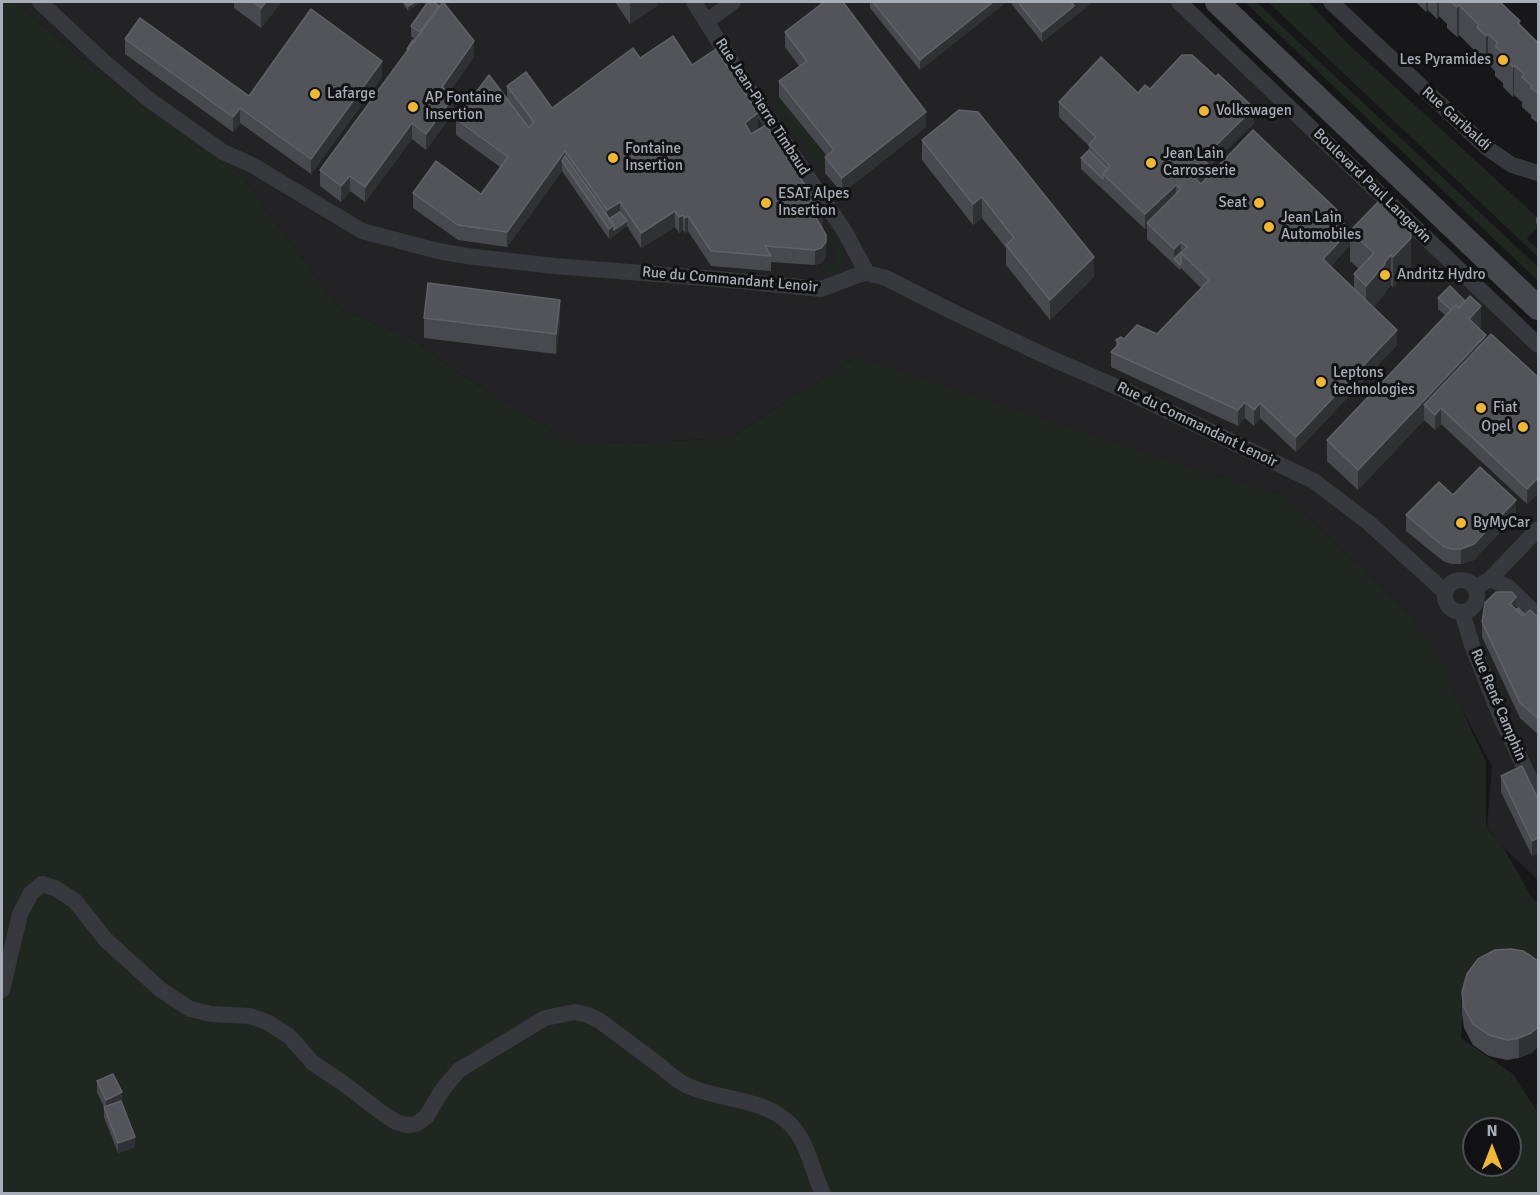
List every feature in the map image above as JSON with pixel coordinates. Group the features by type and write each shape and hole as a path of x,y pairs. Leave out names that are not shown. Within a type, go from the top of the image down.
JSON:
{"main road":[{"name":"Boulevard Paul Langevin","path":"1217,2 1539,308"},
{"path":"1239,2 1539,285"}],"street":[{"name":"Rue du Commandant Lenoir","path":"40,2 102,60 147,98 195,133 223,152 252,165 362,231 438,251 468,256 821,290 867,273 886,278 947,309 1314,481 1369,523 1445,592 1445,601 1448,606 1454,611 1462,612"},
{"name":"Rue Jean-Pierre Timbaud","path":"694,2 738,73 845,232 867,273"},
{"path":"707,21 733,2"},
{"name":"Boulevard Paul Langevin","path":"1179,2 1539,345"},
{"name":"Rue Garibaldi","path":"1331,2 1487,148 1512,165 1539,173"},
{"path":"1462,612 1468,610 1476,602 1477,592 1482,583 1539,529"},
{"path":"1445,592 1451,583 1460,579 1508,587 1539,616"},
{"name":"Rue René Camphin","path":"1462,612 1472,645 1501,718 1539,796"},
{"path":"2,990 20,914 31,893 42,884 55,888 75,901 106,940 161,990 190,1010 211,1014 250,1016 267,1022 289,1036 313,1063 382,1113 396,1122 407,1125 416,1124 426,1117 443,1089 459,1070 545,1018 575,1012 588,1015 600,1021 686,1086 773,1111 790,1125 802,1141 823,1194"}],"shaded area":[{"path":"2,2 14,2 87,63 240,174 341,310 410,337 460,374 568,441 629,443 730,438 856,357 1171,462 1284,495 1413,617 1440,662 1486,762 1486,827 1503,847 1532,898 1538,903 1538,982 1464,993 1461,1038 1513,1074 1538,1113 1538,1193 2,1194"},
{"path":"14,2 714,2 717,5 722,2 1175,2 1538,349 1538,880 1503,847 1487,827 1492,766 1413,617 1284,495 1171,462 856,357 730,438 629,443 568,441 460,374 410,337 341,310 240,174 162,121"},
{"path":"1245,2 1256,2 1538,267 1538,281"},
{"path":"1268,2 1309,2 1346,42 1538,218 1538,227 1527,239 1538,249 1538,257"},
{"path":"779,97 834,166 825,173 773,102"},
{"path":"840,245 841,255 838,268 825,275 825,271 836,261 835,246"}],"building":[{"path":"253,2 266,2 261,8"},
{"path":"428,2 439,6 420,32 411,26"},
{"name":"AP Fontaine Insertion","path":"443,2 474,41 442,87 454,96 426,134 412,123 365,187 350,176 341,186 320,170"},
{"path":"824,2 843,2 926,112 842,178 825,157 834,150 779,81 807,61 785,32"},
{"path":"873,2 993,2 920,60"},
{"path":"1018,2 1071,2 1074,6 1042,32"},
{"path":"1451,2 1500,2 1520,21 1518,23 1539,44 1539,94 1522,77 1524,74 1503,57 1505,55 1495,46 1498,43 1488,34 1486,36 1477,27 1479,25 1459,5 1457,7"},
{"name":"Lafarge","path":"311,9 382,61 311,159 240,108 233,117 125,39 140,18 249,96"},
{"name":"Fontaine Insertion","path":"673,36 692,65 716,49 758,113 745,123 751,134 766,125 823,213 816,218 826,235 826,242 821,248 815,250 765,246 771,256 711,251 688,216 679,217 675,211 641,233 620,202 607,210 565,151 507,232 458,225 413,193 436,161 481,194 508,157 456,119 489,75 529,128 534,122 507,86 526,72 552,108 633,48 640,58"},
{"path":"1182,55 1192,55 1216,77 1218,74 1254,108 1202,159 1208,164 1198,175 1192,169 1188,172 1201,184 1253,130 1337,210 1334,214 1350,230 1323,259 1397,330 1296,437 1260,403 1254,410 1245,402 1238,410 1111,352 1119,344 1116,340 1121,337 1124,339 1137,325 1157,334 1209,280 1181,253 1187,247 1181,242 1174,249 1147,223 1181,189 1176,185 1145,214 1103,174 1110,166 1089,145 1096,137 1059,102 1101,57 1138,93 1145,85 1150,89"},
{"path":"959,110 978,112 1094,257 1050,300 1006,245 1014,238 982,197 973,204 922,140"},
{"path":"1089,150 1108,169 1103,174 1103,179 1081,158"},
{"path":"565,156 614,225 609,229 562,161"},
{"path":"1380,200 1411,229 1411,238 1393,257 1391,255 1366,286 1354,274 1374,253 1350,231"},
{"path":"620,212 627,221 614,230 614,225 609,219"},
{"path":"1181,252 1181,263 1180,265 1174,259"},
{"path":"428,283 560,300 556,334 424,318"},
{"path":"1450,286 1465,301 1459,308 1456,305 1451,310 1438,298"},
{"path":"1470,296 1481,306 1469,319 1486,335 1358,470 1327,440 1456,305 1459,308"},
{"path":"1491,334 1539,378 1539,477 1527,489 1441,408 1435,415 1424,405"},
{"name":"ByMyCar","path":"1480,467 1516,500 1474,544 1461,549 1443,546 1406,515 1439,482 1453,495"},
{"path":"1496,592 1512,592 1516,597 1510,604 1523,616 1530,610 1539,618 1539,719 1520,703 1482,622 1485,603"},
{"path":"1518,608 1525,615 1523,616 1516,610"},
{"path":"1522,766 1539,801 1539,837 1532,841 1501,776"},
{"path":"1495,950 1523,951 1539,962 1539,1026 1531,1033 1507,1040 1489,1035 1473,1024 1464,1008 1462,992 1467,974 1478,959"},
{"path":"113,1074 122,1092 106,1100 97,1081"},
{"path":"121,1101 135,1137 118,1143 104,1107"}],"place":[{"name":"Les Pyramides","path":"1503,60"},
{"name":"Lafarge","path":"315,94"},
{"name":"AP Fontaine Insertion","path":"413,107"},
{"name":"Volkswagen","path":"1204,111"},
{"name":"Fontaine Insertion","path":"613,158"},
{"name":"Jean Lain Carrosserie","path":"1151,163"},
{"name":"ESAT Alpes Insertion","path":"766,203"},
{"name":"Seat","path":"1259,203"},
{"name":"Jean Lain Automobiles","path":"1269,227"},
{"name":"Andritz Hydro","path":"1385,275"},
{"name":"Leptons technologies","path":"1321,382"},
{"name":"Fiat","path":"1481,408"},
{"name":"Opel","path":"1523,427"},
{"name":"ByMyCar","path":"1461,523"}]}
